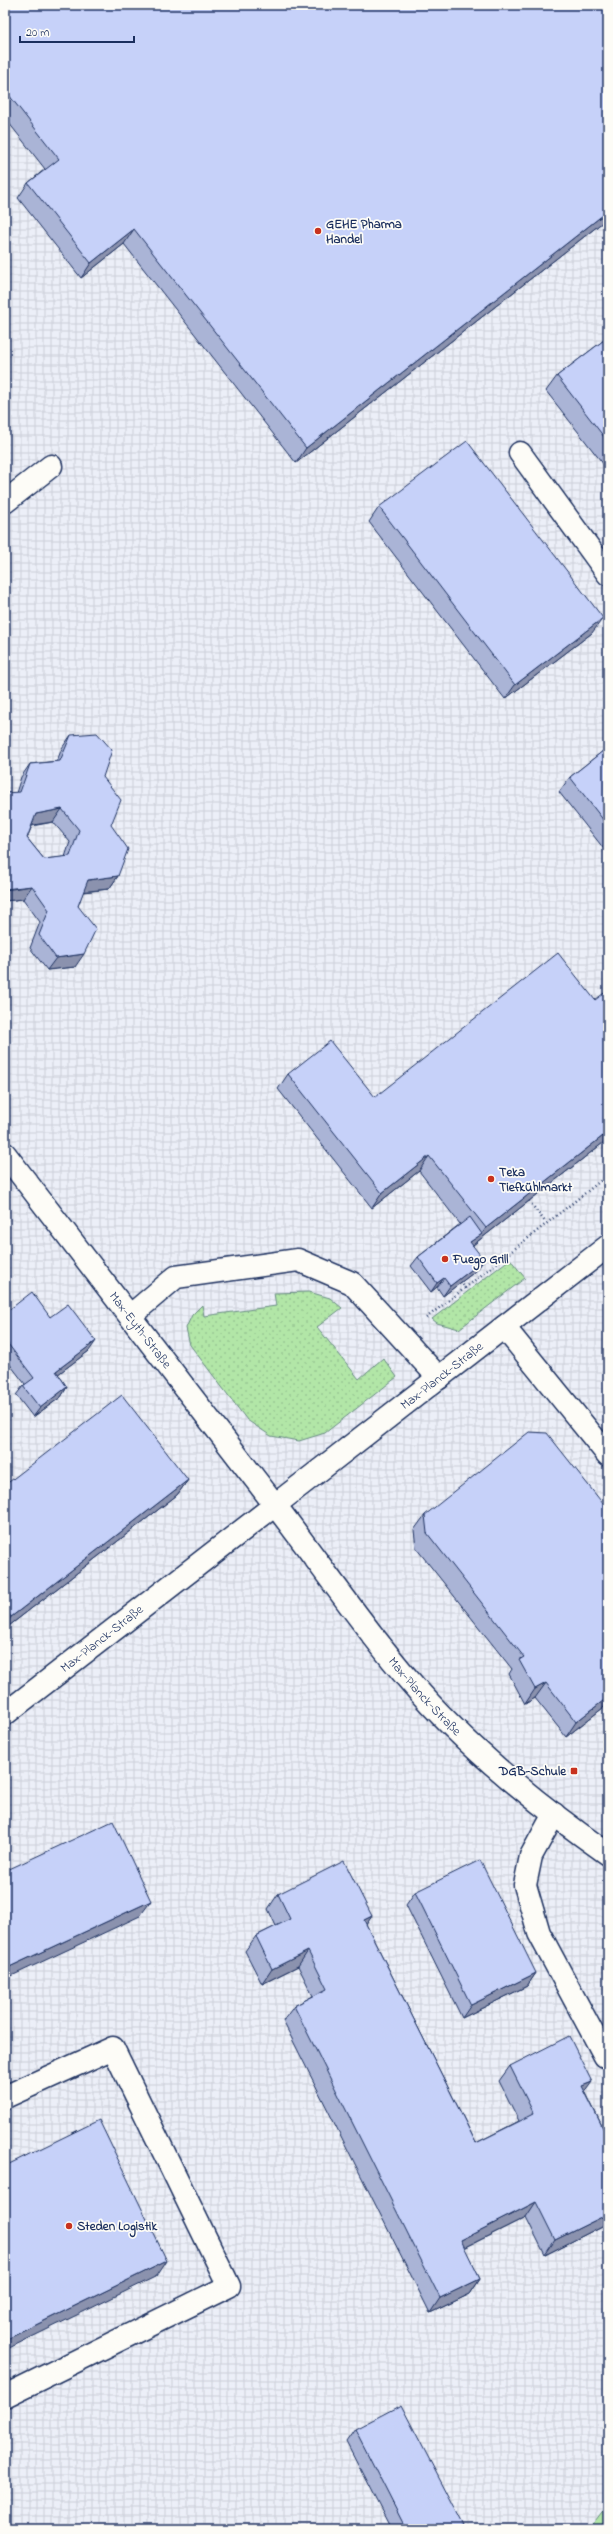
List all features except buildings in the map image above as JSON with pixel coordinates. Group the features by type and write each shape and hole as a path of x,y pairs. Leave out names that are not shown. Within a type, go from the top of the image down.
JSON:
{"main road":[{"path":"520,453 608,574"},
{"path":"5,502 51,466"},
{"name":"Max-Eyth-Straße","path":"5,1154 276,1505"},
{"name":"Max-Planck-Straße","path":"5,1714 608,1246"},
{"path":"130,1316 176,1277 298,1260 352,1283 439,1378"},
{"path":"504,1327 608,1455"},
{"name":"Max-Planck-Straße","path":"276,1505 408,1679 453,1728 492,1764 554,1814 608,1854"},
{"path":"554,1814 531,1856 525,1885 539,1933 605,2056"},
{"path":"5,2097 112,2048 229,2286 5,2396"}],"path":[{"path":"401,1337 608,1175"},
{"path":"529,1201 546,1223"},
{"path":"461,1282 465,1288"}],"shaded area":[{"path":"5,5 608,5 608,2504 589,2529 5,2529"}],"green space":[{"path":"510,1259 525,1278 459,1329 437,1323 432,1319"},
{"path":"309,1292 330,1298 342,1308 317,1327 359,1379 383,1358 397,1377 325,1433 299,1441 271,1436 247,1420 190,1345 186,1328 192,1315 202,1305 204,1316 276,1306 274,1293"},
{"path":"608,2504 608,2529 589,2529"}],"place":[{"name":"GEHE Pharma Handel","path":"318,231"},
{"name":"Teka Tiefkühlmarkt","path":"491,1179"},
{"name":"Fuego Grill","path":"445,1259"},
{"name":"DGB-Schule","path":"574,1771"},
{"name":"Steden Logistik","path":"69,2226"}]}
